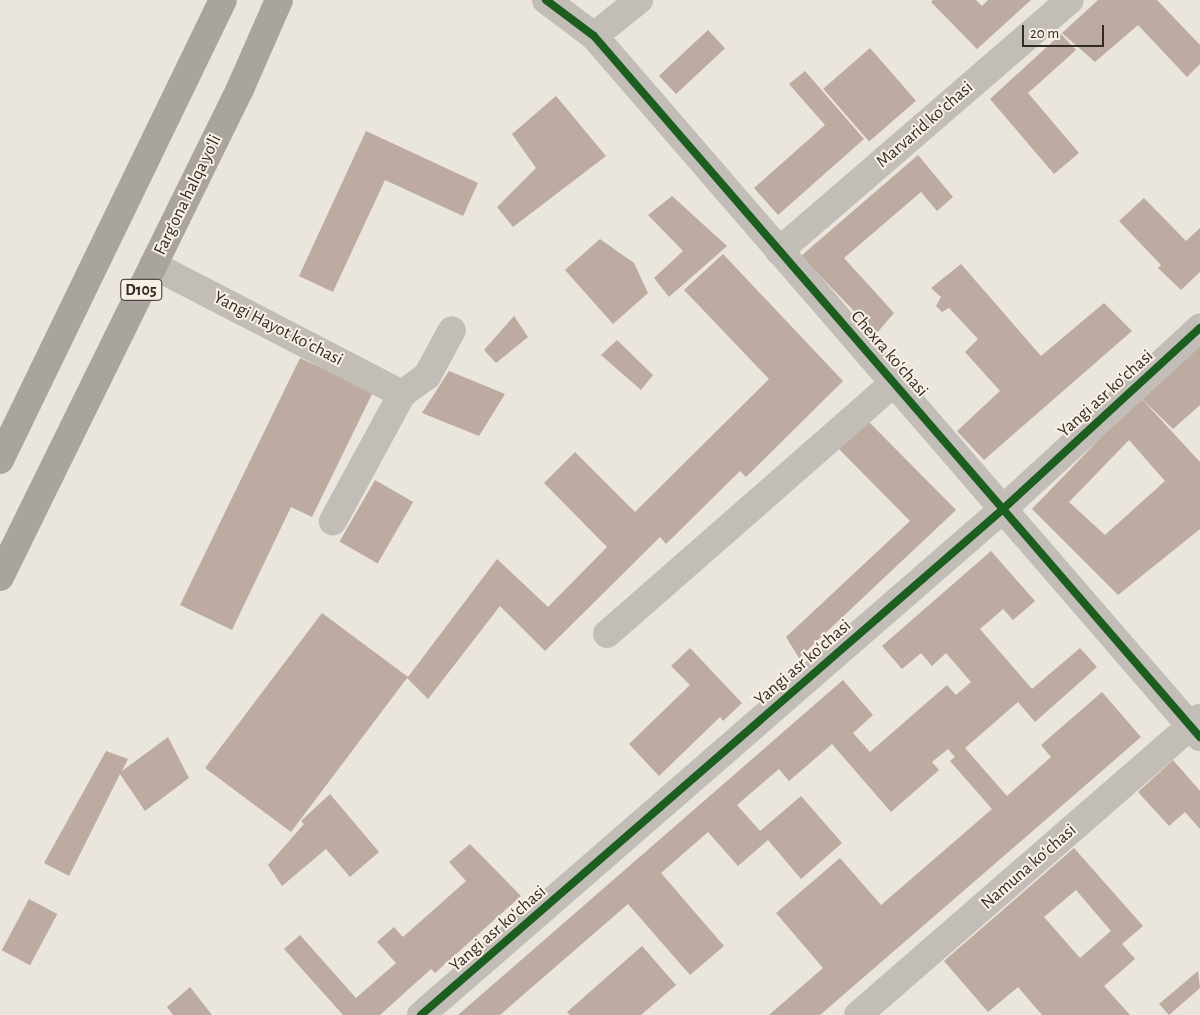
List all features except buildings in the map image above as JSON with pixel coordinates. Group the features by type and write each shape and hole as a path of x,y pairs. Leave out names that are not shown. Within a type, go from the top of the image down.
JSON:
{"highway":[{"path":"0,460 223,0"},
{"name":"Farg‘ona halqa yo‘li","path":"0,577 240,89 279,0"}],"street":[{"name":"Chexra koʻchasi","path":"546,0 594,36 1003,509 1197,727"},
{"path":"594,36 639,0"},
{"name":"Marvarid koʻchasi","path":"779,251 1070,0"},
{"name":"Yangi Hayot koʻchasi","path":"154,265 402,394"},
{"name":"Yangi asr koʻchasi","path":"421,1015 1003,509 1200,328"},
{"path":"333,522 402,394 427,376 452,330"},
{"path":"607,634 894,383"},
{"name":"Namuna koʻchasi","path":"858,1015 1197,727"}],"cycle path":[{"path":"546,0 594,36 1200,737"},
{"path":"421,1015 1003,509 1200,328"}]}
